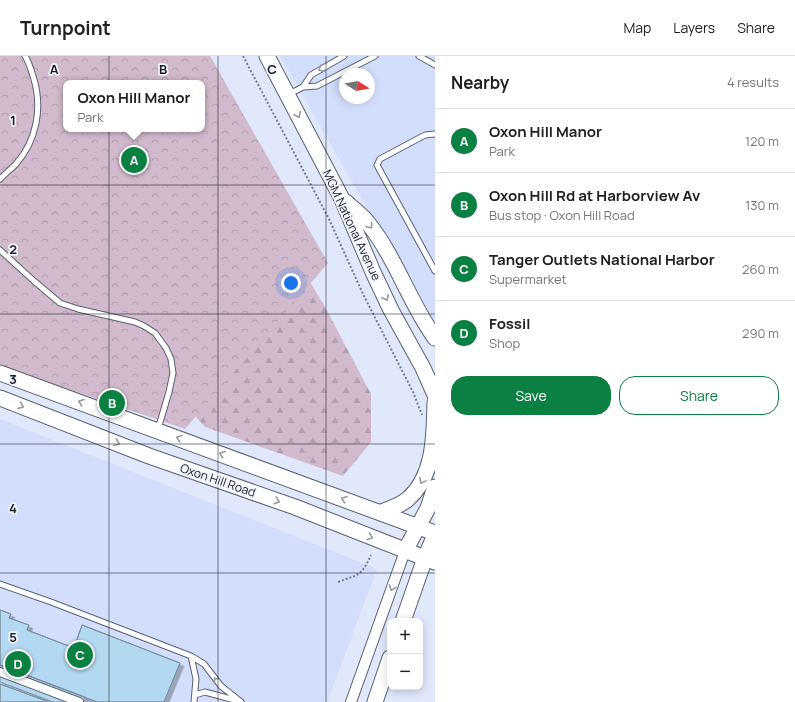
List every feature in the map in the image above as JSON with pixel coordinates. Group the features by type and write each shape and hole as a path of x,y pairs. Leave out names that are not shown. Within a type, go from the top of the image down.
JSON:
{"main road":[{"name":"MGM National Avenue","path":"267,56 342,199 391,310 424,368 435,395"},
{"path":"342,199 368,222 395,266 424,323 435,338"},
{"name":"Oxon Hill Road","path":"0,373 381,512 435,534"},
{"name":"Oxon Hill Road","path":"0,398 149,456 295,507 430,560"},
{"path":"381,512 408,499 419,488 425,477 434,444 435,402"},
{"path":"405,551 419,527 435,487"},
{"path":"404,618 430,560 435,534"},
{"path":"375,702 387,667"}],"street":[{"path":"350,702 405,551"},
{"path":"0,672 79,702"}],"lane":[{"path":"0,179 15,164 24,152 31,140 36,125 38,98 35,83 26,56"},
{"path":"303,87 311,75 344,56"},
{"path":"288,95 303,87 317,86 375,56"},
{"path":"419,56 435,65"},
{"path":"435,134 425,135 380,158 377,165 435,271"},
{"path":"0,250 60,303 78,310 135,322 155,333 166,348 171,359 173,373 169,392 157,430"},
{"path":"0,584 191,656 204,664 221,686 241,702"},
{"path":"191,656 196,679 194,702"},
{"path":"195,695 205,692 241,702"}],"path":[{"path":"243,56 329,220 363,294 413,392 422,415 422,422"},
{"path":"338,582 361,573 366,567 371,555"}],"shaded area":[{"path":"280,56 435,56 435,327"},
{"path":"0,419 377,569 327,702 0,702"}],"green space":[{"path":"0,56 210,56 328,263 185,429 0,366"},
{"path":"205,89 274,223 324,305 371,394 371,442 343,476 205,427 189,409 202,132 205,132"}],"building":[{"path":"0,610 11,614 9,618 29,625 27,630 74,648 82,625 180,663 164,702 97,702 0,665"},
{"path":"0,610 11,614 9,618 29,625 27,630 74,648 82,625 180,663 164,702 97,702 0,665"},
{"path":"0,665 85,697 83,702 53,702 0,682"},
{"path":"0,684 49,702 0,702"},
{"path":"0,684 49,702 0,702"}],"place":[{"name":"Oxon Hill Manor","path":"134,160"},
{"name":"Oxon Hill Rd at Harborview Av","path":"112,403"},
{"name":"Tanger Outlets National Harbor","path":"80,655"},
{"name":"Fossil","path":"18,664"}]}
